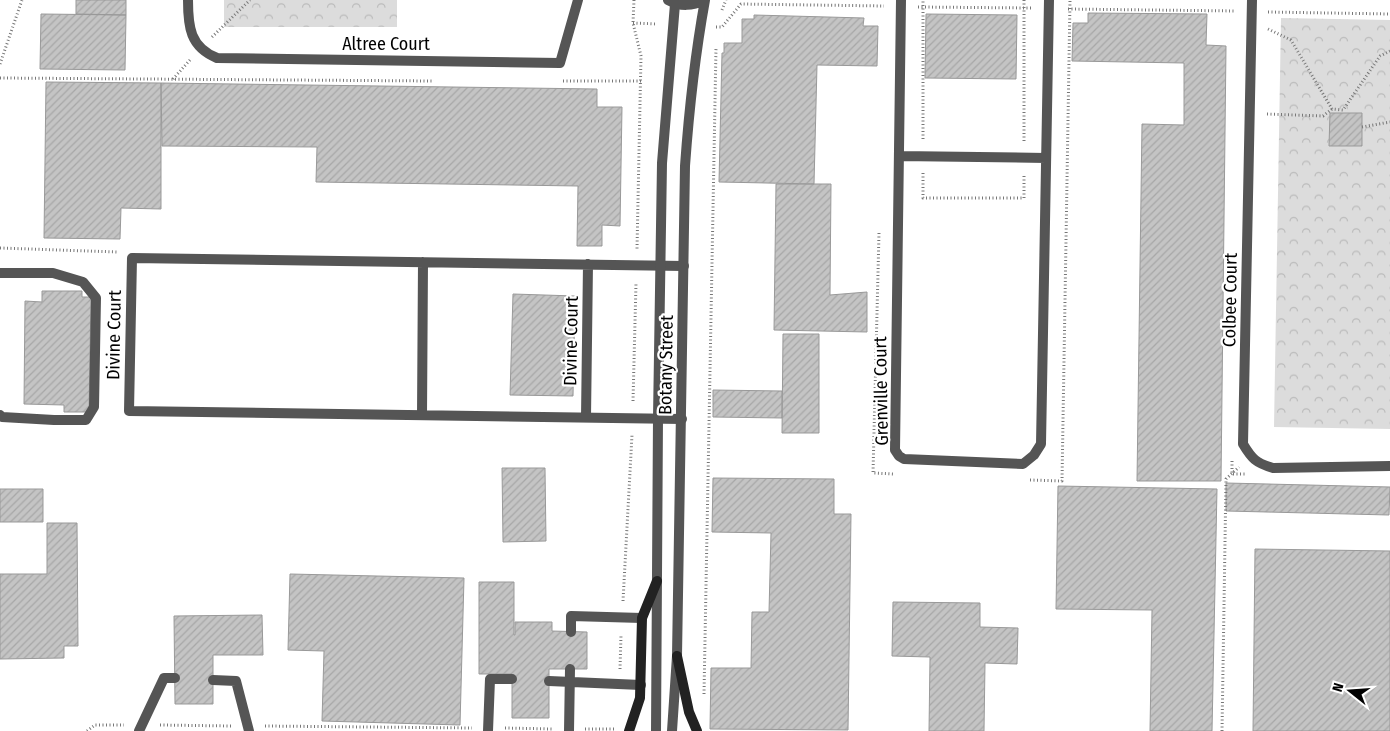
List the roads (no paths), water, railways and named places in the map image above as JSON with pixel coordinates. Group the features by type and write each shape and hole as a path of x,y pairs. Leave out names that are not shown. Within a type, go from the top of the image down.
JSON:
{"main road":[{"path":"629,731 640,698 642,618 657,581"},
{"path":"677,656 689,712 697,731"}],"street":[{"name":"Altree Court","path":"188,0 188,18 191,32 197,44 206,54 217,58 560,63 578,0"},
{"path":"672,2 690,5 705,0"},
{"name":"Botany Street","path":"672,731 677,656 687,148 700,26 705,0"},
{"name":"Colbee Court","path":"1252,0 1243,444 1251,456 1260,464 1273,468 1390,466"},
{"name":"Botany Street","path":"656,731 662,163 673,25 672,2"},
{"name":"Grenville Court","path":"901,3 895,450 904,459 1023,464 1034,455 1041,444 1048,4"},
{"path":"899,156 1046,158"},
{"name":"Divine Court","path":"423,262 132,258 130,411 682,418"},
{"path":"422,415 423,262 684,266"},
{"name":"Divine Court","path":"586,417 588,264"},
{"path":"0,273 53,273 83,282 96,298 94,407 86,420 45,420 2,417 0,415"},
{"path":"571,632 572,616 642,618"},
{"path":"569,730 570,669"},
{"path":"140,728 164,678 175,678"},
{"path":"488,730 490,678 512,680"},
{"path":"213,680 236,681 249,728"},
{"path":"549,681 641,685"}]}
